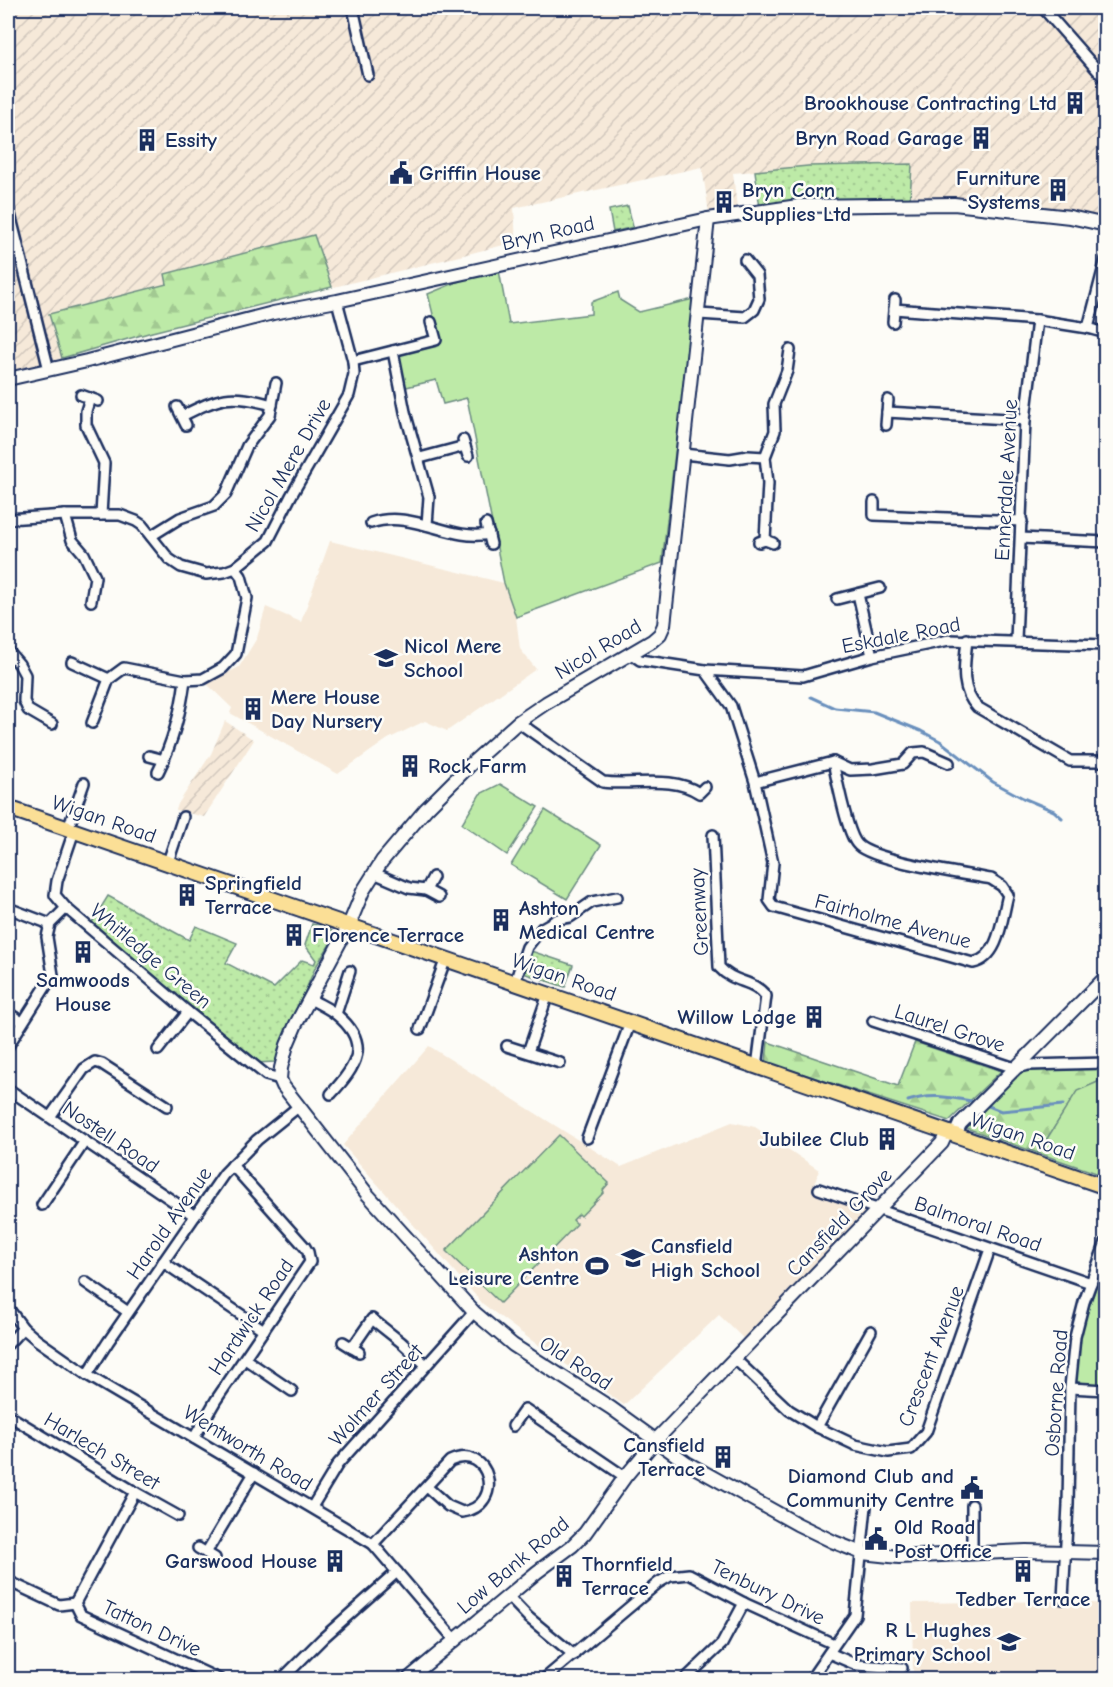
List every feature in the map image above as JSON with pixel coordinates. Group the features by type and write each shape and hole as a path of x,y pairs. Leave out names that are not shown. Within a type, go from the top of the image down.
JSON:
{"main road":[{"name":"Wigan Road","path":"8,808 1106,1186"}],"street":[{"path":"353,8 368,75"},
{"path":"1043,8 1106,80"},
{"name":"Bryn Road","path":"8,379 273,313 708,219 806,205 954,204 1070,217 1106,225"},
{"path":"8,206 49,370"},
{"name":"Nicol Road","path":"350,925 363,891 374,873 426,809 484,751 518,722 546,703 652,641 660,634 664,625 708,219"},
{"path":"1089,328 1106,259"},
{"path":"699,315 745,317 754,310 759,299 758,275 745,260"},
{"name":"Nicol Mere Drive","path":"8,519 65,515 128,517 142,525 169,559 189,570 206,574 235,568 268,542 291,496 349,395 354,374 337,301"},
{"path":"893,322 894,305 1037,321 1089,328 1106,333"},
{"name":"Ennerdale Avenue","path":"1016,641 1025,420 1037,321"},
{"path":"352,361 436,340 431,322"},
{"path":"766,542 768,483 765,457 775,431 774,404 787,371 789,349"},
{"path":"393,351 405,412 420,458 429,497 427,525"},
{"path":"151,536 180,518 204,511 220,501 230,486 247,446 267,421 276,383"},
{"path":"182,416 228,397 250,399 272,405"},
{"path":"90,398 86,411 86,424 104,464 101,515"},
{"path":"886,425 888,400"},
{"path":"887,412 1025,420"},
{"path":"420,458 464,443 468,456"},
{"path":"683,454 730,459 748,456 765,457"},
{"path":"874,502 874,515 1022,521"},
{"path":"65,515 72,540 84,554 95,578 91,601"},
{"path":"371,523 382,519 398,519 474,536 489,534"},
{"path":"1021,538 1106,542"},
{"path":"92,723 109,679 124,668 185,680 203,679 223,668 236,654 247,593 241,576 235,568"},
{"path":"837,599 880,588"},
{"path":"858,594 872,656"},
{"path":"967,639 965,686 969,698 977,707 1070,761 1106,761"},
{"name":"Eskdale Road","path":"630,653 640,660 705,670 803,676 872,656 949,640 1106,645"},
{"path":"8,651 25,675 26,706 31,713 54,724"},
{"path":"72,662 109,679"},
{"name":"Fairholme Avenue","path":"705,670 731,706 755,782 773,863 769,900 774,907 973,963 979,962 990,953 997,939 1008,895 1002,886 991,879 882,856 857,845 848,825 833,762"},
{"path":"158,772 182,705 185,680"},
{"path":"518,722 603,782 616,784 674,783 692,788 699,793 705,787"},
{"path":"755,782 833,762 850,770 903,764 913,753 924,752 949,763"},
{"path":"149,756 164,760"},
{"path":"936,769 940,759"},
{"name":"Whitledge Green","path":"84,783 57,881 56,895 66,908 266,1076 280,1078"},
{"path":"168,862 183,817"},
{"name":"Greenway","path":"713,835 719,967 727,976 759,987 766,996 757,1067"},
{"path":"374,873 409,888 426,890 440,897"},
{"path":"426,890 433,877"},
{"path":"515,982 527,947 542,928 558,919 570,916 592,902 617,897"},
{"path":"8,908 50,924"},
{"path":"8,1046 53,975 47,937 50,924 66,908"},
{"path":"280,1078 287,1045 309,998 350,925"},
{"path":"420,1029 446,958"},
{"path":"336,1014 350,971"},
{"name":"Cansfield Grove","path":"655,1441 960,1124 1106,977"},
{"path":"528,1052 548,994"},
{"path":"309,998 336,1014 352,1031 358,1042 357,1058 349,1075 331,1094"},
{"path":"158,1050 188,1012"},
{"path":"8,1013 22,1022"},
{"name":"Laurel Grove","path":"873,1021 1015,1068"},
{"path":"586,1138 630,1023"},
{"path":"507,1046 560,1063"},
{"path":"50,1117 84,1068 95,1062 102,1064 167,1106"},
{"path":"1015,1068 1028,1065 1106,1063"},
{"name":"Old Road","path":"280,1078 282,1086 368,1195 474,1312 513,1346 611,1408 687,1463 797,1524 862,1553 899,1557 1065,1551 1106,1553"},
{"name":"Nostell Road","path":"8,1089 195,1216"},
{"name":"Harold Avenue","path":"87,1376 128,1312 232,1165 263,1135 298,1107"},
{"path":"42,1205 85,1141"},
{"name":"Hardwick Road","path":"194,1438 216,1400 308,1267 310,1257 305,1248 232,1165"},
{"name":"Balmoral Road","path":"819,1189 1091,1283"},
{"name":"Osborne Road","path":"1063,1599 1070,1388 1075,1338 1106,1242"},
{"name":"Crescent Avenue","path":"735,1359 789,1410 817,1427 855,1445 888,1452 911,1449 926,1432 990,1249"},
{"path":"163,1262 264,1330"},
{"path":"97,1290 104,1281"},
{"path":"85,1282 128,1312"},
{"name":"Wentworth Road","path":"8,1308 23,1328 50,1351 87,1376 373,1544 455,1640"},
{"name":"Wolmer Street","path":"312,1507 338,1464 474,1312"},
{"path":"351,1347 372,1319 426,1365"},
{"path":"8,1344 23,1328"},
{"path":"817,1427 871,1332"},
{"path":"245,1359 292,1391"},
{"path":"1070,1388 1106,1390"},
{"path":"513,1426 525,1409 626,1477"},
{"name":"Harlech Street","path":"8,1415 178,1516"},
{"name":"Low Bank Road","path":"407,1680 537,1572 572,1546 585,1533 655,1441"},
{"path":"373,1544 450,1461 466,1456 474,1460 486,1471 490,1485 485,1497 476,1508 462,1512 448,1506 427,1487"},
{"path":"215,1558 202,1550 254,1473"},
{"path":"75,1603 135,1492"},
{"path":"972,1505 972,1554"},
{"path":"810,1680 855,1615 866,1506"},
{"path":"281,1680 323,1638 397,1572"},
{"name":"Tenbury Drive","path":"548,1678 658,1583 670,1576 690,1574 857,1665 902,1668"},
{"name":"Tatton Drive","path":"8,1581 59,1605 75,1603 81,1615 221,1680"},
{"path":"508,1596 529,1618 574,1656"},
{"path":"684,1680 722,1644 744,1603"}],"shaded area":[{"path":"8,8 1105,8 1105,218 910,196 912,164 807,166 733,173 737,208 709,213 702,167 514,208 516,242 152,332 8,374"},
{"name":"Nicol Mere School","path":"330,541 504,583 516,617 520,649 536,669 447,731 425,721 388,739 338,774 230,713 232,708 207,684 239,667 257,638 266,607 301,622"},
{"path":"225,721 254,740 204,817 176,810 211,754"},
{"name":"Cansfield High School","path":"429,1046 621,1167 732,1122 755,1127 819,1170 812,1192 868,1211 746,1341 719,1315 624,1405 483,1304 343,1145"},
{"name":"R L Hughes Primary School","path":"1062,1601 1105,1604 1105,1679 913,1679 912,1603"}],"green space":[{"path":"912,164 910,201 760,208 755,171 808,166"},
{"path":"628,206 633,227 613,232 609,210"},
{"path":"314,235 332,287 152,332 62,358 49,314 167,284 165,274"},
{"path":"498,265 509,324 591,314 591,302 618,292 620,300 639,312 698,298 675,453 662,563 516,617 504,583 467,398 443,404 436,380 402,388 395,353 439,339 428,294"},
{"path":"500,784 538,807 507,855 462,824 480,794"},
{"path":"545,810 601,845 567,899 511,865"},
{"path":"108,896 189,940 196,926 237,943 226,963 274,988 302,960 314,964 316,960 305,945 312,924 331,930 335,936 315,968 275,1062 256,1063 92,922"},
{"path":"531,951 573,965 565,987 523,973"},
{"path":"768,1042 898,1086 915,1042 1001,1071 949,1121 766,1062"},
{"path":"1100,1068 1098,1082 1077,1092 1038,1153 963,1127 1021,1071"},
{"path":"1100,1068 1106,1068 1105,1176 1038,1153 1077,1091 1098,1082"},
{"path":"559,1135 609,1183 603,1190 604,1192 581,1216 579,1214 573,1220 577,1224 500,1303 446,1251"},
{"path":"1105,1262 1105,1385 1075,1382 1079,1335"}],"waterway":[{"path":"811,697 835,708 874,712 921,731 940,741 993,782 1054,811 1062,818"},
{"path":"908,1101 932,1096 971,1101"},
{"path":"986,1105 1001,1111 1063,1105"}],"place":[{"name":"Brookhouse Contracting Ltd","path":"1075,103"},
{"name":"Bryn Road Garage","path":"981,138"},
{"name":"Essity","path":"147,140"},
{"name":"Griffin House","path":"401,173"},
{"name":"Furniture Systems","path":"1058,190"},
{"name":"Bryn Corn Supplies Ltd","path":"724,202"},
{"name":"Nicol Mere School","path":"386,658"},
{"name":"Mere House Day Nursery","path":"253,709"},
{"name":"Rock Farm","path":"410,766"},
{"name":"Springfield Terrace","path":"187,895"},
{"name":"Ashton Medical Centre","path":"501,920"},
{"name":"Florence Terrace","path":"294,935"},
{"name":"Samwoods House","path":"83,952"},
{"name":"Willow Lodge","path":"814,1017"},
{"name":"Jubilee Club","path":"887,1139"},
{"name":"Cansfield High School","path":"633,1258"},
{"name":"Ashton Leisure Centre","path":"597,1266"},
{"name":"Cansfield Terrace","path":"723,1457"},
{"name":"Diamond Club and Community Centre","path":"972,1488"},
{"name":"Old Road Post Office","path":"876,1539"},
{"name":"Garswood House","path":"335,1561"},
{"name":"Tedber Terrace","path":"1023,1571"},
{"name":"Thornfield Terrace","path":"564,1576"},
{"name":"R L Hughes Primary School","path":"1009,1642"}]}
